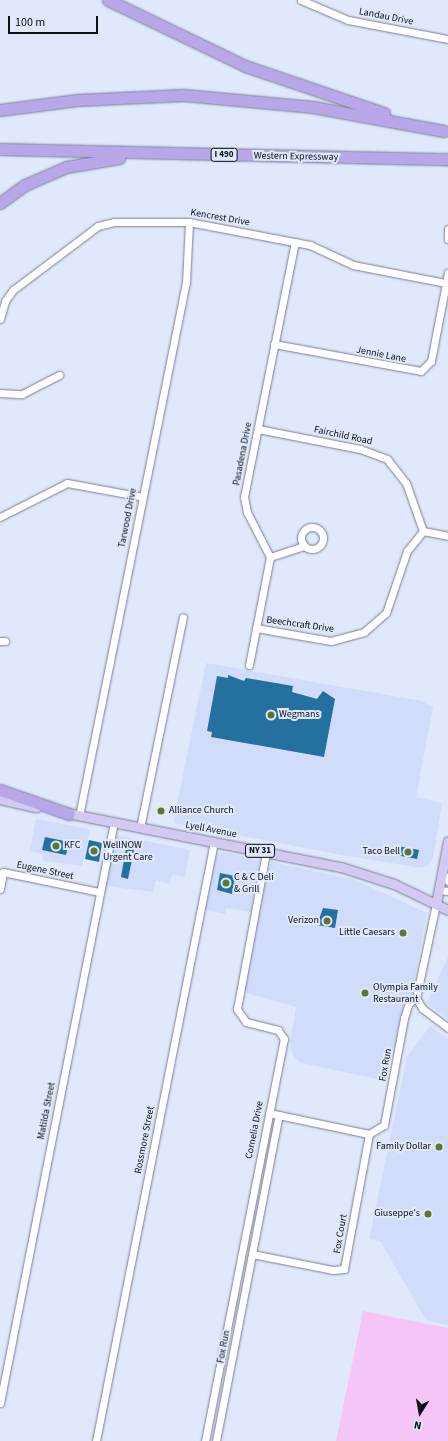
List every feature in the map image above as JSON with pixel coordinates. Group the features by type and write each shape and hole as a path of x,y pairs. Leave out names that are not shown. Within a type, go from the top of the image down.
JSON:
{"highway":[{"path":"108,0 252,68 330,97 446,131"},
{"path":"115,0 152,21"},
{"path":"0,110 76,100 184,95 312,107 446,131"},
{"name":"Western Expressway","path":"0,149 448,159"},
{"path":"0,204 25,185 66,167 175,154"},
{"path":"0,790 74,815"}],"main road":[{"name":"Lyell Avenue","path":"0,799 356,871 436,904"},
{"path":"436,904 443,891 442,872 448,841"},
{"name":"NY 31","path":"436,904 448,910"}],"street":[{"name":"Landau Drive","path":"300,0 348,20 448,39"},
{"name":"Kencrest Drive","path":"0,319 8,295 98,226 114,222 189,222 294,242 323,250 353,265 446,284"},
{"name":"Tarwood Drive","path":"74,815 143,498 186,282 189,222"},
{"path":"448,229 448,238"},
{"name":"Pasadena Drive","path":"270,556 245,506 258,428 294,242"},
{"path":"444,312 448,273"},
{"name":"Jennie Lane","path":"274,344 421,371 431,360 444,312"},
{"path":"0,393 22,394 59,376"},
{"name":"Fairchild Road","path":"258,428 360,449 387,459 406,483 423,531"},
{"path":"0,517 67,483 143,498"},
{"path":"423,531 448,536"},
{"name":"Beechcraft Drive","path":"256,628 331,640 364,632 386,613 407,552 423,531"},
{"path":"249,665 270,556 304,546"},
{"path":"140,828 183,617"},
{"name":"Matilda Street","path":"0,1403 114,822"},
{"name":"Rossmore Street","path":"96,1441 214,842"},
{"name":"Cornelia Drive","path":"205,1441 269,1113 282,1034 246,1022 237,1009 266,852"},
{"name":"Eugene Street","path":"0,888 3,872 100,892"},
{"path":"442,872 448,881"},
{"name":"Fox Run","path":"369,1134 384,1125 405,1014 416,998 436,904"},
{"path":"416,998 423,1009 448,1028"},
{"path":"269,1113 369,1134"},
{"name":"Fox Run","path":"216,1441 279,1115"},
{"name":"Fox Court","path":"252,1254 333,1270 344,1269 369,1134"}],"shaded area":[{"path":"206,663 422,701 433,707 416,797 442,803 433,858 428,865 422,868 342,855 173,823"},
{"path":"36,819 90,829 82,866 44,861 42,854 30,851"},
{"path":"117,835 190,850 185,877 172,875 170,884 156,880 153,892 106,886"},
{"path":"224,852 260,861 251,912 226,908 225,914 204,910 216,856"},
{"path":"272,862 355,880 427,913 400,1057 391,1056 386,1074 378,1079 301,1063 292,1054 290,1041 296,1007 243,992 265,876"},
{"path":"448,957 448,1019 427,1003"},
{"path":"430,1026 448,1039 448,1325 426,1320 380,1241 369,1239 407,1057"},
{"path":"363,1311 448,1328 448,1441 336,1441"}],"building":[{"name":"Wegmans","path":"228,675 244,681 246,678 293,686 292,692 317,699 323,691 335,699 324,757 211,737 212,732 207,731 217,676 228,678"},
{"name":"KFC","path":"45,837 69,842 66,855 42,850"},
{"name":"WellNOW Urgent Care","path":"89,840 102,843 99,862 85,859"},
{"name":"Taco Bell","path":"398,846 419,850 417,859 396,855"},
{"path":"126,848 134,850 128,879 121,877"},
{"name":"C & C Deli & Grill","path":"220,873 235,876 232,894 217,890"},
{"name":"Verizon","path":"323,908 338,910 335,928 317,925"}],"place":[{"name":"Wegmans","path":"271,715"},
{"name":"Alliance Church","path":"161,811"},
{"name":"KFC","path":"56,846"},
{"name":"WellNOW Urgent Care","path":"94,851"},
{"name":"Taco Bell","path":"408,852"},
{"name":"C & C Deli & Grill","path":"226,883"},
{"name":"Verizon","path":"327,921"},
{"name":"Little Caesars","path":"403,933"},
{"name":"Olympia Family Restaurant","path":"365,993"},
{"name":"Family Dollar","path":"439,1147"},
{"name":"Giuseppe's","path":"428,1214"}]}
